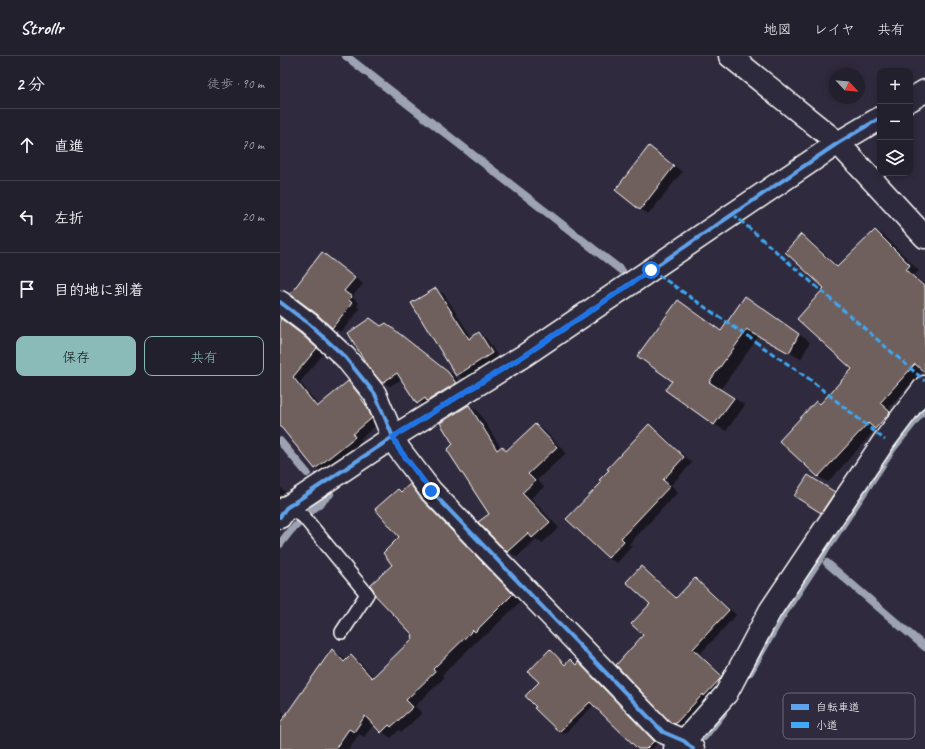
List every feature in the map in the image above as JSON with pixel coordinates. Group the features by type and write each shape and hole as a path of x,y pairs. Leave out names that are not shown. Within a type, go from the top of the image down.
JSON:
{"street":[{"path":"730,56 838,142 925,237"},
{"path":"913,98 925,91"},
{"path":"283,513 393,437 532,351 838,142 877,120"},
{"path":"280,302 309,324 345,357 374,394 399,449 431,491 663,732 684,746 726,694 770,611 884,441 925,387"}],"lane":[{"path":"283,513 303,516 367,594 342,632"}],"building":[{"path":"649,146 674,166 640,210 615,190"},
{"path":"875,230 910,265 906,270 925,287 925,373 915,364 880,403 890,412 887,416 875,429 868,423 818,477 779,441 816,401 820,404 852,369 797,319 824,288 785,252 801,234 837,267"},
{"path":"322,252 355,278 344,291 352,297 349,300 352,303 332,328 317,314 290,294"},
{"path":"436,288 469,339 479,332 492,353 456,376 411,303"},
{"path":"745,296 799,334 789,353 747,330 709,382 734,398 714,425 665,390 672,381 637,356 678,300 721,331"},
{"path":"280,318 317,348 293,377 317,407 348,381 361,397 372,418 353,434 355,437 315,469 280,426"},
{"path":"370,318 381,326 386,323 448,372 456,383 427,401 425,398 417,404 397,373 382,383 367,365 348,333"},
{"path":"469,405 497,450 502,446 506,451 535,424 557,447 528,474 535,481 522,493 550,522 532,538 528,533 507,552 478,522 489,514 447,450 453,444 440,423"},
{"path":"649,424 684,457 663,480 670,486 621,538 624,541 608,558 566,519 602,482 599,480 609,470 607,469"},
{"path":"808,475 835,492 821,513 794,496"},
{"path":"410,484 422,500 513,594 475,632 473,630 433,669 435,672 406,700 413,707 391,727 389,725 381,733 365,716 354,732 349,729 335,749 280,749 280,723 332,649 344,662 351,655 372,678 413,638 413,635 375,595 370,585 392,565 383,553 399,537 375,509 398,489 401,492"},
{"path":"641,566 676,598 695,578 729,610 693,649 722,676 675,724 670,722 616,665 643,635 631,624 650,604 626,582"},
{"path":"550,649 565,665 570,659 576,665 578,662 654,741 646,749 638,749 590,702 559,732 534,708 536,707 525,696 539,682 528,672"}],"waterway":[{"path":"346,56 622,271"},
{"path":"750,672 780,619 893,448 925,408"},
{"path":"280,441 307,473"},
{"path":"309,513 330,494"},
{"path":"280,544 297,525"},
{"path":"827,563 925,647"},
{"path":"704,737 723,713"}],"marked path":[{"path":"733,214 925,381"},
{"path":"651,270 808,378 885,440"}],"cycle path":[{"path":"280,517 286,508 393,437 525,355 838,143 877,120"},
{"path":"280,302 309,324 345,357 375,394 399,449 431,491 663,732 684,741 693,749"}],"route":[{"path":"431,491 399,449 393,437 525,355 651,270"}]}
